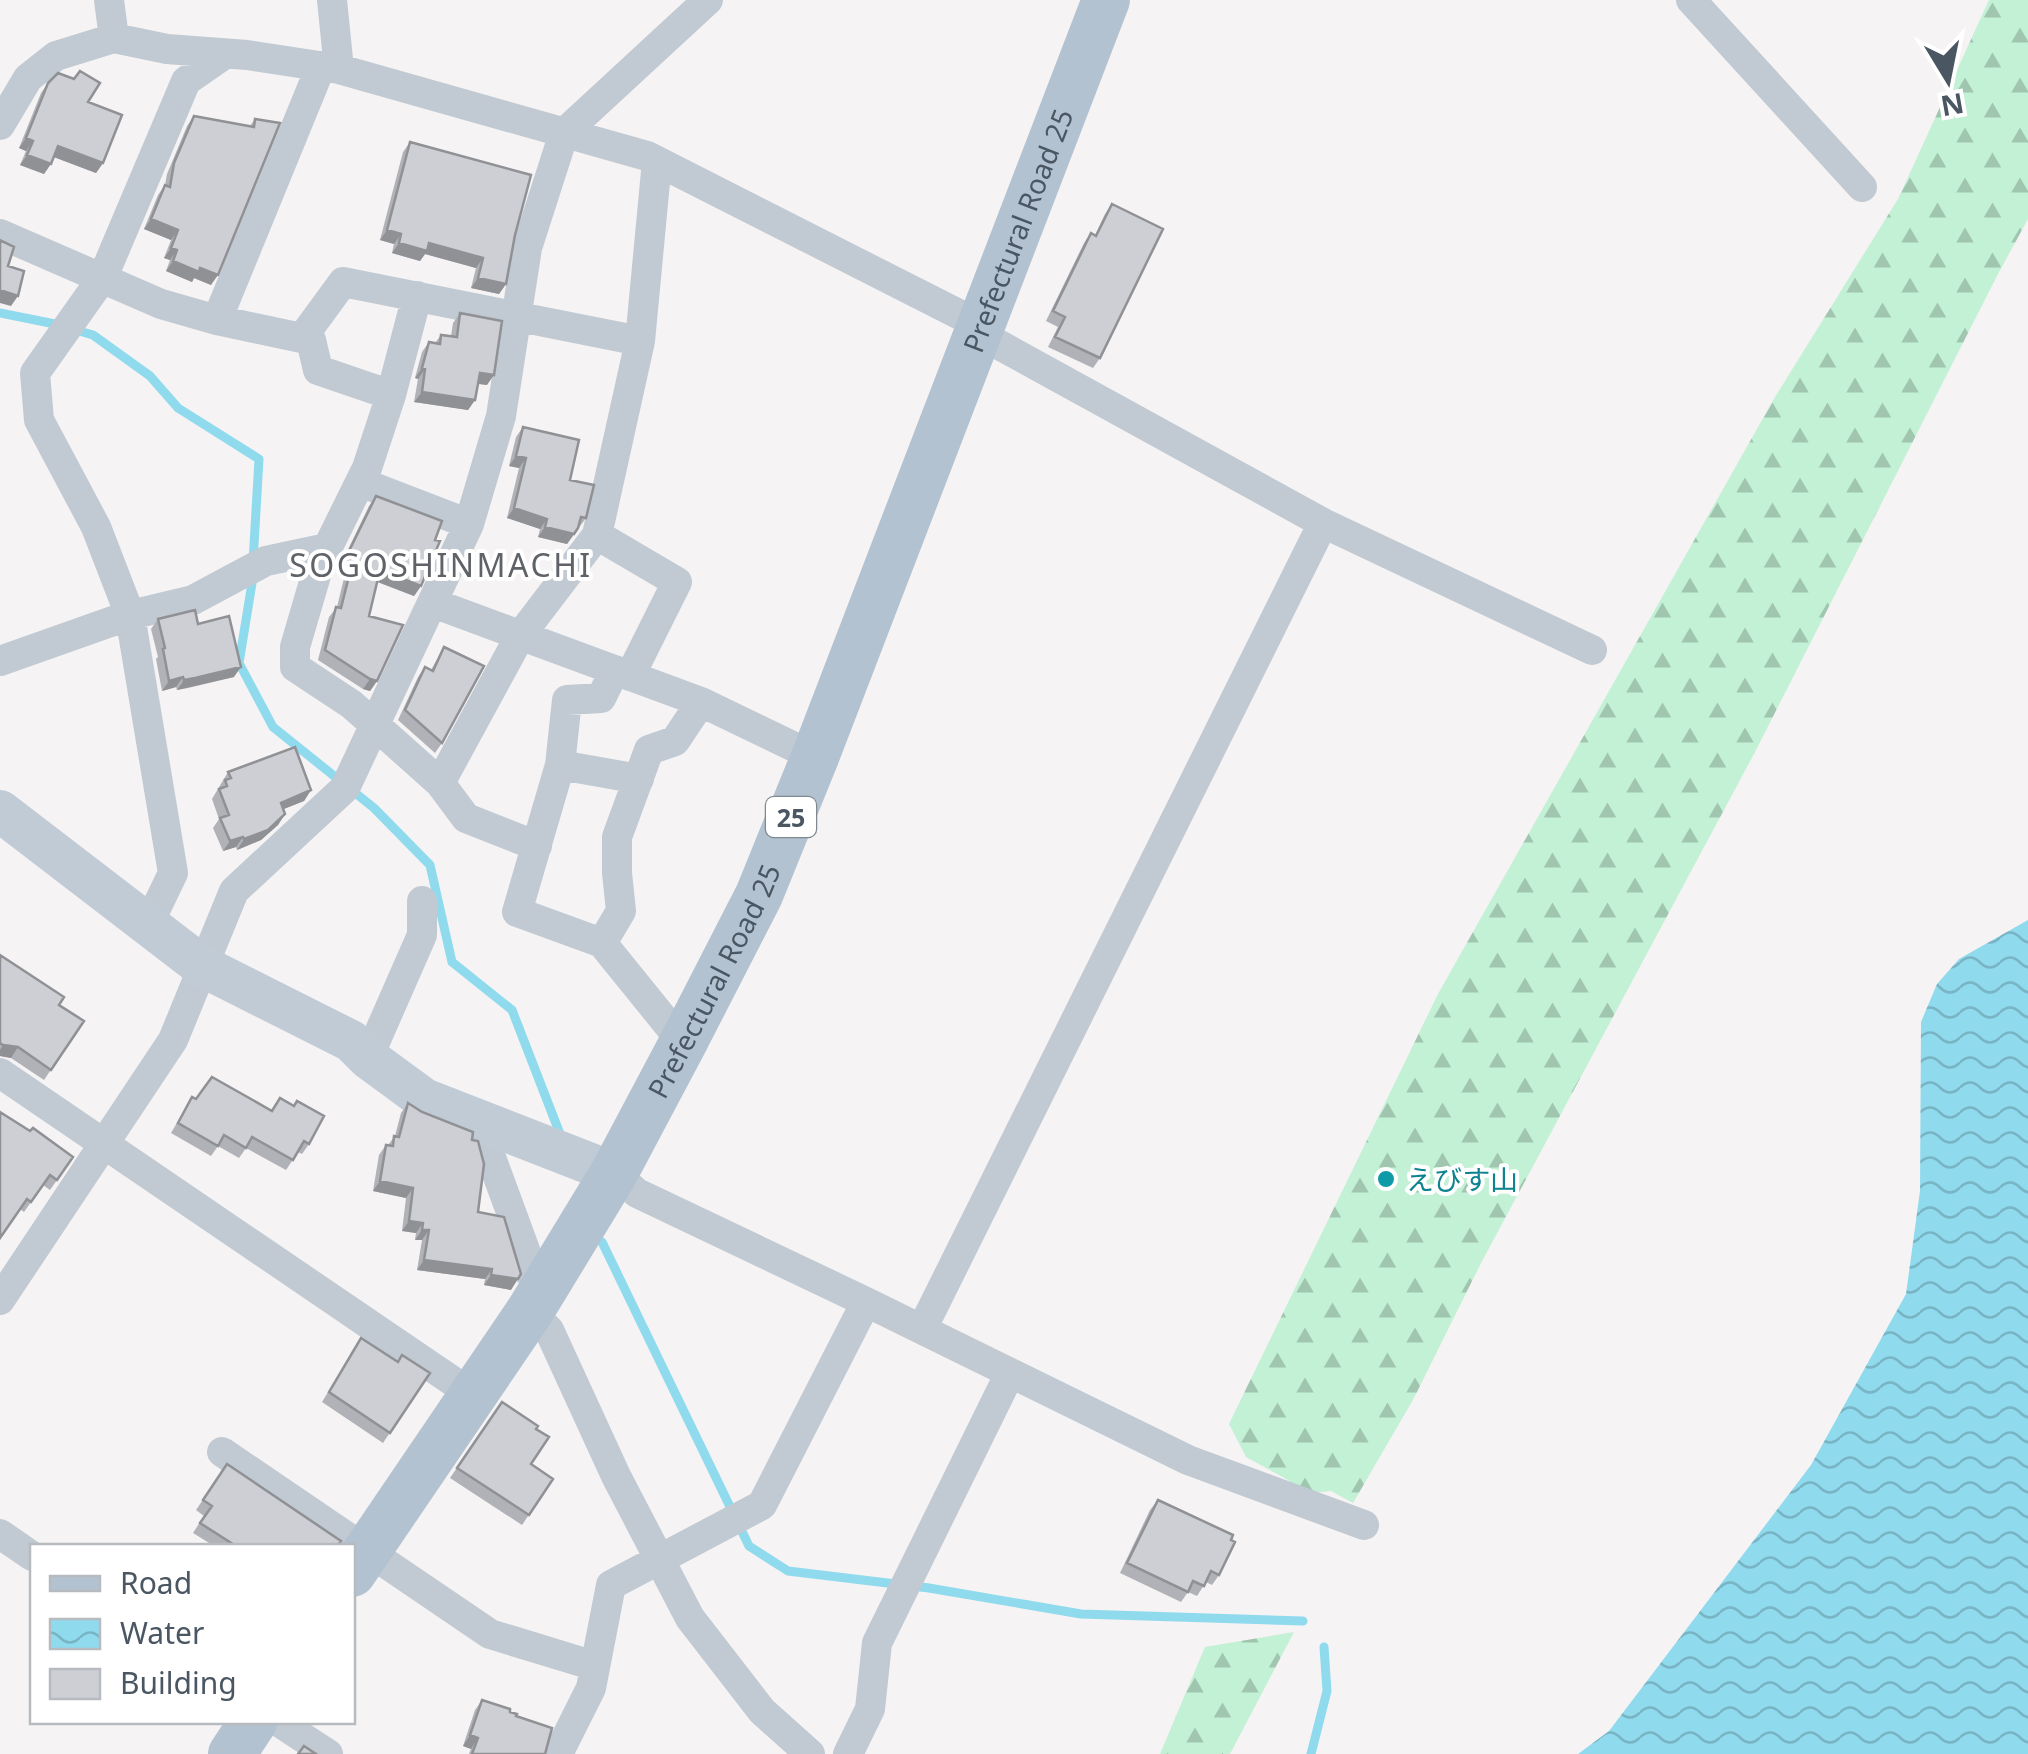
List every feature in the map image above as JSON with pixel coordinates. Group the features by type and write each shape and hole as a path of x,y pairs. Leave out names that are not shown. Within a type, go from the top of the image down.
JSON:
{"main road":[{"name":"Prefectural Road 25","path":"360,1562 537,1300 614,1173 759,895 1106,0"},
{"path":"232,1754 252,1724"}],"street":[{"path":"110,0 114,38"},
{"path":"217,320 330,67 332,0"},
{"path":"0,1300 173,1040 234,892 344,788 469,524 501,416 527,248 564,133 708,0"},
{"path":"1691,0 1862,187"},
{"path":"0,125 28,78 56,56 114,38 167,49 330,67 647,156 980,325 994,342 1323,523 1592,650"},
{"path":"148,925 172,872 130,615 96,527 40,420 35,373 103,277 186,82 225,54"},
{"path":"440,783 520,636 597,534 640,341 657,161"},
{"path":"0,234 161,304 310,340 318,370 391,395"},
{"path":"302,338 344,282 640,341"},
{"path":"416,296 391,395 367,468 318,565 295,647 296,667 351,704 440,783 466,818 537,846"},
{"path":"360,482 469,524"},
{"path":"922,1330 1323,523"},
{"path":"597,534 677,582 622,673 601,698 567,700 560,765 517,912 602,942 684,1043"},
{"path":"0,661 130,615 193,600 266,561 327,548"},
{"path":"433,603 701,702 815,757"},
{"path":"602,942 622,912 617,837 649,750 675,741 701,702"},
{"path":"560,765 639,779"},
{"path":"0,812 202,966 351,1041 424,1099 614,1173 636,1193 1188,1460 1364,1526"},
{"path":"368,1058 422,936 422,902"},
{"path":"0,1073 473,1395"},
{"path":"493,1126 490,1152 525,1250 537,1300 616,1476 690,1618 762,1711 810,1754"},
{"path":"558,1754 590,1688 610,1585 762,1505 866,1302"},
{"path":"848,1754 870,1709 877,1644 1010,1373"},
{"path":"222,1452 337,1544"},
{"path":"0,1534 30,1555"},
{"path":"360,1562 490,1634 594,1666"},
{"path":"281,1724 328,1754"}],"green space":[{"path":"1989,0 2028,0 2028,219 1755,752 1480,1265 1414,1398 1353,1503 1331,1491 1301,1494 1288,1480 1246,1457 1229,1424 1438,994 1775,397 1898,199"},
{"path":"1294,1632 1230,1754 1160,1754 1205,1647"}],"water":[{"path":"2028,920 2028,1754 1578,1754 1609,1731 1811,1465 1906,1294 1920,1191 1921,1022 1937,984 1959,959"}],"building":[{"path":"80,71 100,83 88,102 122,115 103,163 58,146 51,164 27,155 33,141 26,138 48,83 58,73 74,79"},
{"path":"194,116 254,127 255,119 280,123 218,275 173,261 177,250 171,248 178,230 151,219 165,185 170,187 174,163"},
{"path":"410,142 531,175 506,284 478,278 483,258 429,243 427,251 399,243 401,234 387,230"},
{"path":"1112,204 1163,229 1100,358 1055,337 1065,317 1053,311 1091,233 1096,236"},
{"path":"0,240 14,247 8,266 24,271 18,296 0,290"},
{"path":"460,313 502,321 494,375 480,373 475,400 422,392 422,368 429,342 440,344 441,335 457,337"},
{"path":"523,427 579,440 570,480 594,485 586,518 581,517 574,534 545,527 547,519 514,508 526,458 516,456"},
{"path":"376,496 442,521 435,540 440,541 421,586 380,570 369,616 403,625 377,681 325,650 353,560 348,558 349,551"},
{"path":"195,610 198,624 229,616 241,667 169,681 158,619"},
{"path":"444,647 484,666 442,743 405,710 425,667 433,671"},
{"path":"295,747 311,790 281,803 285,814 268,830 230,841 220,818 229,815 219,789 227,786 225,780 231,778 228,772"},
{"path":"0,955 64,997 59,1005 84,1021 51,1070 18,1047 0,1043"},
{"path":"212,1077 272,1111 280,1098 294,1106 297,1101 324,1116 309,1144 304,1141 293,1160 252,1137 246,1148 224,1135 218,1146 178,1123 192,1097 196,1099"},
{"path":"408,1103 473,1132 472,1140 478,1141 484,1164 478,1212 504,1217 521,1274 518,1279 491,1275 492,1269 424,1260 429,1230 422,1230 423,1223 409,1221 413,1188 380,1181 386,1145 393,1146 394,1136 399,1137"},
{"path":"0,1112 30,1131 33,1128 73,1157 57,1180 50,1175 31,1202 27,1199 0,1238"},
{"path":"361,1338 398,1362 402,1355 430,1373 390,1433 329,1392"},
{"path":"502,1402 549,1437 531,1464 553,1479 529,1515 457,1468"},
{"path":"227,1464 341,1541 233,1544 200,1523 212,1506 203,1500"},
{"path":"1158,1500 1233,1535 1231,1540 1235,1542 1219,1575 1211,1571 1204,1586 1193,1581 1188,1592 1127,1563"},
{"path":"482,1700 552,1728 545,1754 472,1754 478,1738 470,1735"},
{"path":"304,1746 316,1754 298,1754"}],"waterway":[{"path":"0,313 93,335 150,376 178,408 259,459 253,562"},
{"path":"253,577 239,663 273,727 374,808 430,865 452,962 512,1010 562,1139"},
{"path":"602,1242 749,1546 788,1571 929,1588 1081,1614 1303,1621"},
{"path":"1311,1754 1327,1691 1324,1647"}],"place":[{"name":"えびす山","path":"1386,1179"}],"district":[{"name":"SOGOSHINMACHI","path":"441,564"}]}
